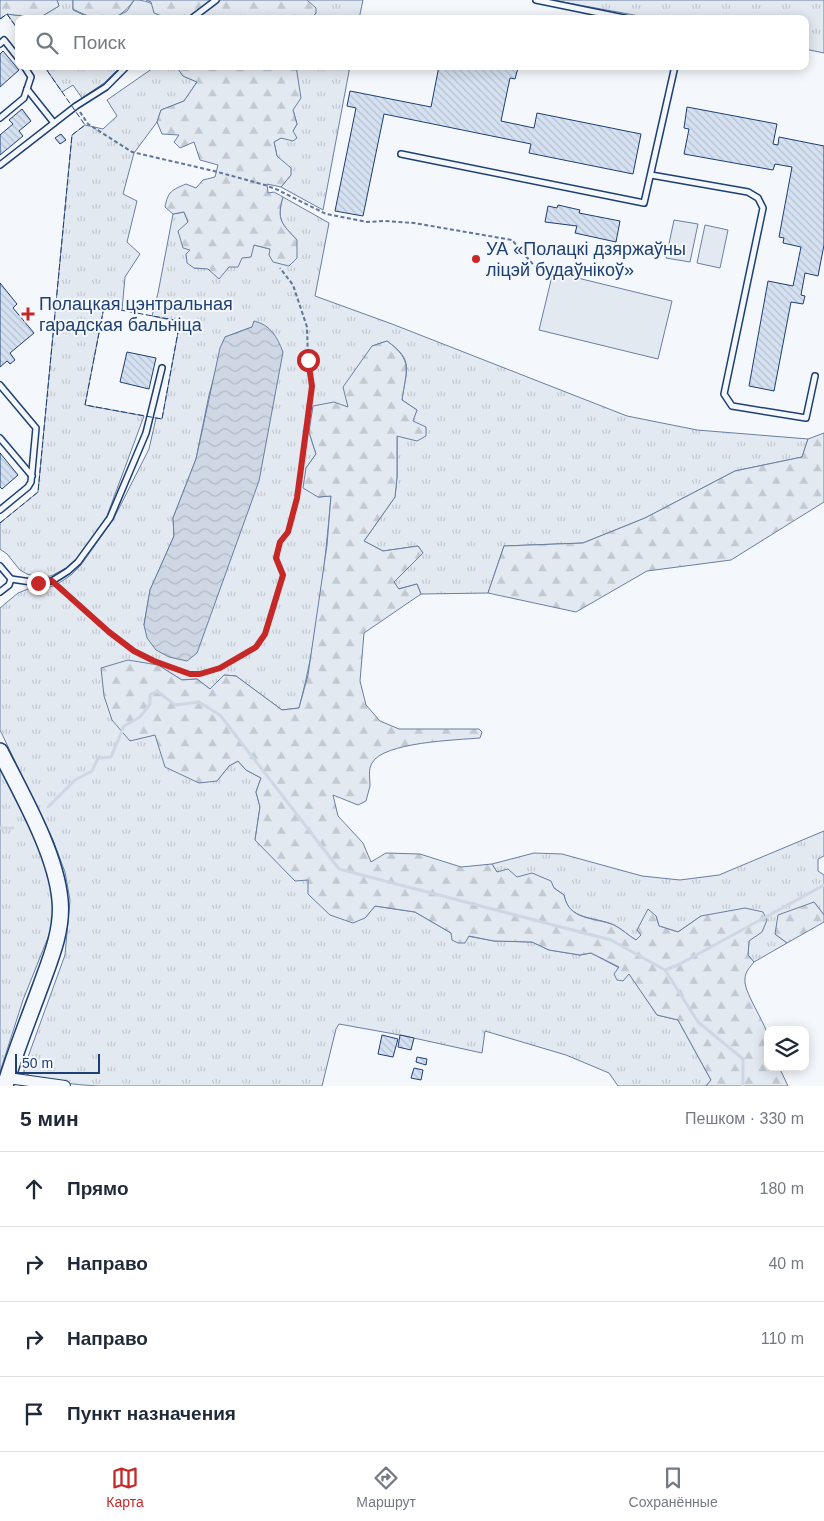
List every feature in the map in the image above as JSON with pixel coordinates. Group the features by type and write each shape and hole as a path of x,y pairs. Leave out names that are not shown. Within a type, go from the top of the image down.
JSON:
{"main road":[{"path":"0,751 44,844 53,867 60,901 59,925 53,952 6,1082"}],"street":[{"path":"6,1082 65,1086"}],"lane":[{"path":"196,15 216,0"},
{"path":"536,0 609,15"},
{"path":"0,44 4,40 15,54"},
{"path":"0,118 24,98 32,77 27,70"},
{"path":"0,165 76,106 106,87 123,70"},
{"path":"401,154 644,203 674,70"},
{"path":"27,89 54,124"},
{"path":"651,175 748,192 758,198 763,208 724,394 732,406 806,418 815,376"},
{"path":"0,566 11,579 38,583 52,581 68,572 78,562 110,518 146,433 162,368"},
{"path":"0,385 36,428 32,476 28,487 0,509"},
{"path":"0,438 32,476"},
{"path":"0,592 9,585 11,579"}],"path":[{"path":"76,106 88,124 132,152 265,185 326,214 368,222 414,223 512,240 537,269"},
{"path":"52,581 109,632 134,651 154,661 190,674 200,674 220,668 256,647 265,634 283,575 276,558 280,542 288,532 297,498 312,386 308,360 307,327 292,285 280,268"}],"green space":[{"path":"0,0 57,0 59,6 44,15 7,14 0,19"},
{"path":"57,0 73,0 73,10 84,15 44,15 59,6"},
{"path":"73,0 134,0 118,15 86,15 73,9"},
{"path":"134,0 140,0 156,7 164,15 120,15 127,11"},
{"path":"146,0 307,0 316,8 316,13 314,15 159,15 154,13 151,2"},
{"path":"307,0 363,0 360,15 314,15 316,13"},
{"path":"552,0 824,0 824,53 809,50 809,15 634,15"},
{"path":"7,14 15,15 15,25"},
{"path":"47,70 117,70 104,83 82,98 73,85 62,92"},
{"path":"150,70 179,70 183,76 197,82 184,101 161,110 157,122 134,153 123,194 137,201 127,242 140,254 125,277 122,310 104,307 85,405 144,416 107,516 76,561 51,576 38,577 20,570 7,554 0,549 0,523 38,492 72,135 85,125 103,129 117,116 107,100"},
{"path":"179,70 297,70 301,98 293,110 297,124 293,131 297,138 293,141 281,138 274,142 277,156 291,168 291,175 281,187 267,184 268,193 274,192 283,197 280,216 284,225 297,240 297,258 289,266 273,262 269,255 270,249 254,245 251,257 242,258 238,267 229,267 219,279 208,269 194,268 187,263 186,254 190,250 183,248 178,231 188,222 184,212 173,214 165,207 166,202 169,194 177,188 186,184 196,188 203,180 215,177 218,165 200,160 194,142 180,148 174,142 179,135 162,134 157,122 161,110 184,101 197,82 183,76"},
{"path":"296,70 349,70 323,210 281,187 291,175 277,156 274,142 293,131 297,124 293,110"},
{"path":"283,197 329,223 315,296 392,324 627,416 697,430 808,439 802,457 735,471 645,518 583,543 504,546 488,593 421,594 417,584 398,589 394,582 423,553 418,546 383,551 364,541 395,497 397,436 412,421 417,410 402,400 406,366 402,354 387,341 372,346 348,408 309,432 316,454 306,468 318,497 331,496 323,576 311,657 299,708 282,710 236,676 224,675 210,689 197,679 182,680 158,665 155,735 217,781 229,766 238,761 246,770 261,778 256,792 260,807 255,840 365,918 375,906 415,912 451,933 494,941 532,942 549,950 580,955 591,953 629,973 657,1015 678,1020 711,1080 706,1086 618,1086 609,1073 566,1055 485,1031 482,1053 339,1024 336,1029 322,1086 95,1086 37,1078 24,1072 65,955 70,900 65,872 53,840 0,730 0,608 18,593 28,589 40,590 56,585 71,575 81,565 113,520 149,449 156,418 162,419 180,322 152,316 173,214 184,212 188,222 194,268 213,268 234,262 254,245 270,249 297,240 282,221 280,216","holes":["252,327 144,625 150,590 174,536 173,518 196,459 209,395 225,337"]},
{"path":"674,220 698,224 690,262 666,258"},
{"path":"705,225 728,230 720,268 697,263"},
{"path":"553,272 672,301 658,359 539,330"},
{"path":"387,341 401,354 406,367 402,400 417,410 413,421 426,427 426,436 417,441 397,436 395,497 364,541 383,551 418,546 423,553 394,582 399,589 417,584 421,594 364,633 360,681 366,705 380,721 399,729 479,729 482,732 480,738 405,746 379,756 371,766 370,786 366,801 358,805 333,795 338,816 363,843 371,862 386,853 420,854 461,867 492,864 497,872 508,869 517,877 532,873 551,881 554,888 564,895 571,910 577,914 614,925 636,940 641,935 637,930 648,909 656,916 659,926 678,932 701,916 745,908 763,912 767,920 762,932 749,941 748,955 754,962 746,974 745,984 764,1027 764,1071 781,1071 788,1086 706,1086 711,1080 678,1020 657,1015 629,974 623,981 617,980 614,974 619,967 591,953 580,955 549,950 532,942 494,941 469,936 465,943 458,943 452,940 451,933 415,912 375,906 365,918 353,923 330,915 308,894 308,880 295,881 255,840 260,807 256,792 261,778 246,770 238,761 229,766 217,781 199,783 165,767 155,735 130,741 112,720 104,696 101,668 128,660 158,665 182,680 197,679 210,689 224,675 236,676 282,710 299,708 308,675 327,545 331,496 318,497 303,488 306,468 316,454 309,432 313,406 334,402 348,407 343,387 372,346"},
{"path":"824,433 824,502 731,560 647,571 576,612 488,593 504,546 583,543 645,518 735,471 802,457 808,439"},
{"path":"0,765 39,846 50,876 54,901 53,925 23,1000 0,1072"},
{"path":"824,831 824,856 818,859 818,871 824,875 824,915 814,902 775,934 787,943 754,962 748,955 749,941 701,916 678,932 659,926 656,916 637,941 614,925 577,914 571,909 564,895 554,888 497,872 492,864 534,853 562,854 642,876 680,880 719,875"},
{"path":"814,902 824,915 824,922 787,943 775,934 778,915"}],"water":[{"path":"254,321 265,325 273,332 283,352 259,481 197,653 187,661 169,657 156,650 147,638 144,625 150,590 174,536 173,518 196,459 220,348 225,337 252,327"}],"building":[{"path":"3,51 15,65 15,70 19,70 0,87 0,54"},
{"path":"438,70 517,70 515,79 510,78 501,121 534,128 537,113 641,134 633,174 529,153 531,144 384,114 363,216 335,211 356,108 347,106 350,91 431,107"},
{"path":"687,107 777,124 773,144 778,145 779,137 824,146 824,245 818,276 805,273 801,295 805,296 803,304 791,302 774,391 749,386 768,281 793,286 801,247 783,243 784,238 779,237 792,167 775,164 773,170 684,154 689,129 684,128"},
{"path":"22,109 31,121 19,131 23,136 0,155 0,135 13,124 9,120"},
{"path":"61,134 66,140 60,144 55,138"},
{"path":"558,205 580,210 579,213 620,221 616,242 575,233 577,226 545,222 548,206 557,208"},
{"path":"0,283 17,304 13,308 34,333 10,353 15,360 10,364 7,361 0,367"},
{"path":"127,352 156,358 149,389 120,382"},
{"path":"0,453 18,475 2,489 0,487"},
{"path":"382,1035 398,1039 393,1057 378,1054"},
{"path":"400,1035 414,1038 411,1050 398,1047"},
{"path":"417,1057 427,1059 426,1065 416,1062"},
{"path":"414,1068 423,1070 421,1080 411,1078"}],"waterway":[{"path":"48,807 75,780 92,771 98,758 111,757 124,726 140,717 150,704 150,695 157,691 175,705 199,702 220,715 339,869 611,940 665,970 698,1022 743,1059 743,1086"},
{"path":"0,828 13,828"},
{"path":"665,970 678,965 824,885"}],"fence":[{"path":"0,19 7,14 15,25"},
{"path":"0,523 38,492 72,135 85,125 47,70"},
{"path":"104,307 180,321 162,419 85,405 104,307"}],"place":[{"name":"УА «Полацкі дзяржаўны ліцэй будаўнікоў»","path":"476,259"},
{"name":"Полацкая цэнтральная гарадская бальніца","path":"28,314"}],"route":[{"path":"38,583 52,581 76,604 134,651 154,661 190,674 200,674 220,668 256,647 265,634 283,575 276,558 280,542 288,532 297,498 312,386 308,360"}]}
